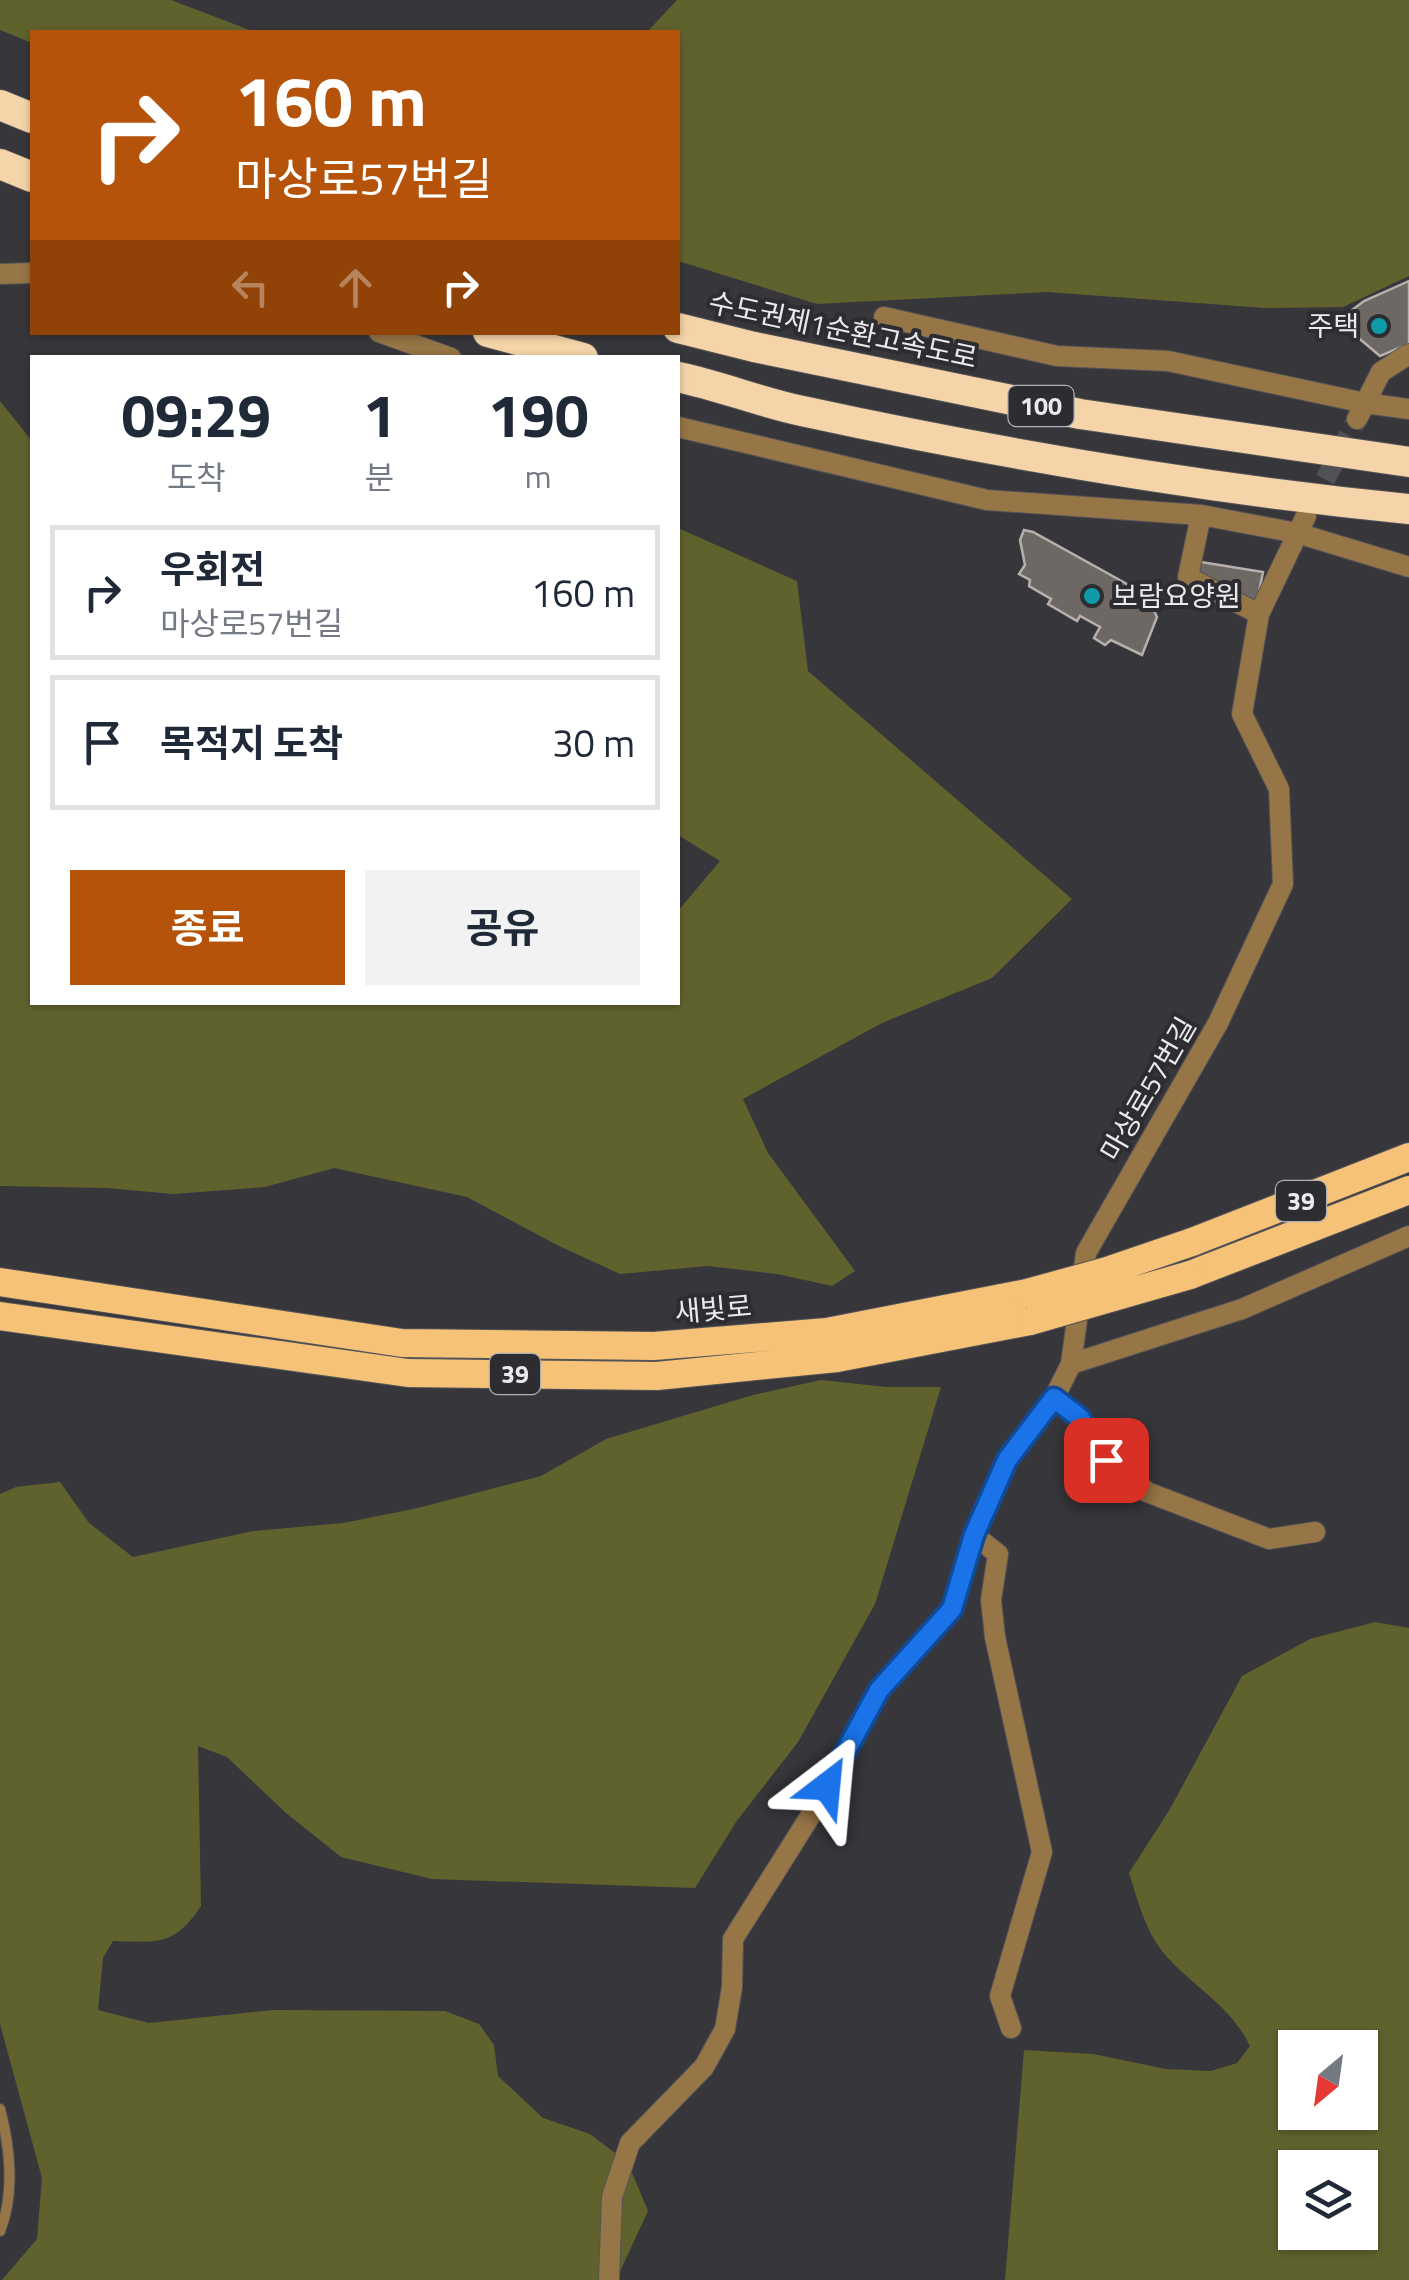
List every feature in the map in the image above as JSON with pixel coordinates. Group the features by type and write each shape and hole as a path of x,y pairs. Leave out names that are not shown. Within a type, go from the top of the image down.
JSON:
{"highway":[{"path":"0,105 30,117"},
{"path":"0,164 30,176"},
{"name":"수도권제1순환고속도로","path":"680,328 1080,414 1409,462"},
{"path":"499,335 573,355"},
{"name":"100","path":"680,378 798,410 1016,454 1409,510"},
{"name":"새빛로","path":"0,1282 402,1343 654,1346 827,1332 1028,1307 1107,1271 1409,1158"},
{"name":"새빛로","path":"0,1316 408,1373 657,1376 836,1358 1028,1307 1190,1274 1409,1190"}],"street":[{"path":"0,274 30,273"},
{"path":"884,317 1057,356 1168,361 1361,411 1409,410"},
{"path":"387,335 443,355"},
{"path":"1361,411 1381,372 1409,354"},
{"path":"680,427 987,500 1302,524 1409,567"},
{"path":"1201,515 1188,577 1259,614"},
{"name":"마상로57번길","path":"609,2280 612,2197 630,2143 704,2067 725,2029 732,1987 733,1940 809,1818 879,1690 952,1609 974,1535 1007,1460 1054,1398 1072,1364 1086,1254 1218,1023 1283,884 1279,789 1242,714 1259,614 1302,524"},
{"path":"1072,1364 1242,1309 1409,1236"},
{"path":"1054,1398 1080,1418 1106,1460 1146,1492 1269,1539 1315,1532"},
{"path":"974,1535 998,1554 991,1600 995,1636 1042,1852 1000,1996 1011,2028"}],"lane":[{"path":"0,2109 8,2142 7,2214 0,2230"}],"green space":[{"path":"0,0 171,0 250,30 30,30 30,42 0,30"},
{"path":"677,0 1409,0 1409,276 1343,307 1265,308 1047,292 817,304 680,262 680,30 649,30"},
{"path":"0,401 30,438 30,1005 680,1005 680,909 720,861 680,836 680,529 797,581 808,671 1072,899 992,978 882,1023 743,1099 768,1153 855,1271 832,1286 777,1274 708,1266 620,1274 467,1197 334,1168 265,1187 173,1194 0,1186"},
{"path":"821,1380 886,1387 941,1387 875,1604 798,1742 736,1822 695,1888 432,1879 341,1857 286,1813 227,1757 198,1746 201,1906 173,1935 153,1941 113,1941 103,1958 98,2010 149,2023 274,2010 445,2011 479,2024 494,2045 498,2076 543,2118 590,2134 628,2163 648,2211 616,2280 2,2280 37,2239 42,2178 0,2024 0,1494 16,1487 60,1482 89,1523 133,1557 253,1531 343,1523 418,1508 541,1476 606,1439 753,1395"},
{"path":"1375,1622 1409,1628 1409,2280 1005,2280 1024,2050 1093,2054 1166,2069 1211,2071 1237,2063 1250,2046 1224,2010 1154,1940 1129,1873 1170,1809 1242,1676 1310,1639"}],"building":[{"name":"주택","path":"1409,281 1409,344 1380,356 1355,335 1344,316 1364,301"},
{"name":"보람요양원","path":"1024,530 1136,589 1151,604 1157,617 1142,655 1111,640 1105,645 1094,638 1100,627 1080,616 1077,621 1048,604 1051,599 1029,586 1030,580 1019,574 1025,565 1020,540"},
{"path":"1201,562 1263,572 1256,607 1197,575"}],"tunnel":[{"path":"1311,506 1357,419"}],"place":[{"name":"주택","path":"1379,326"},
{"name":"보람요양원","path":"1092,596"}],"route":[{"path":"827,1786 879,1690 952,1609 974,1535 1007,1460 1054,1398 1080,1418 1106,1460"}]}
